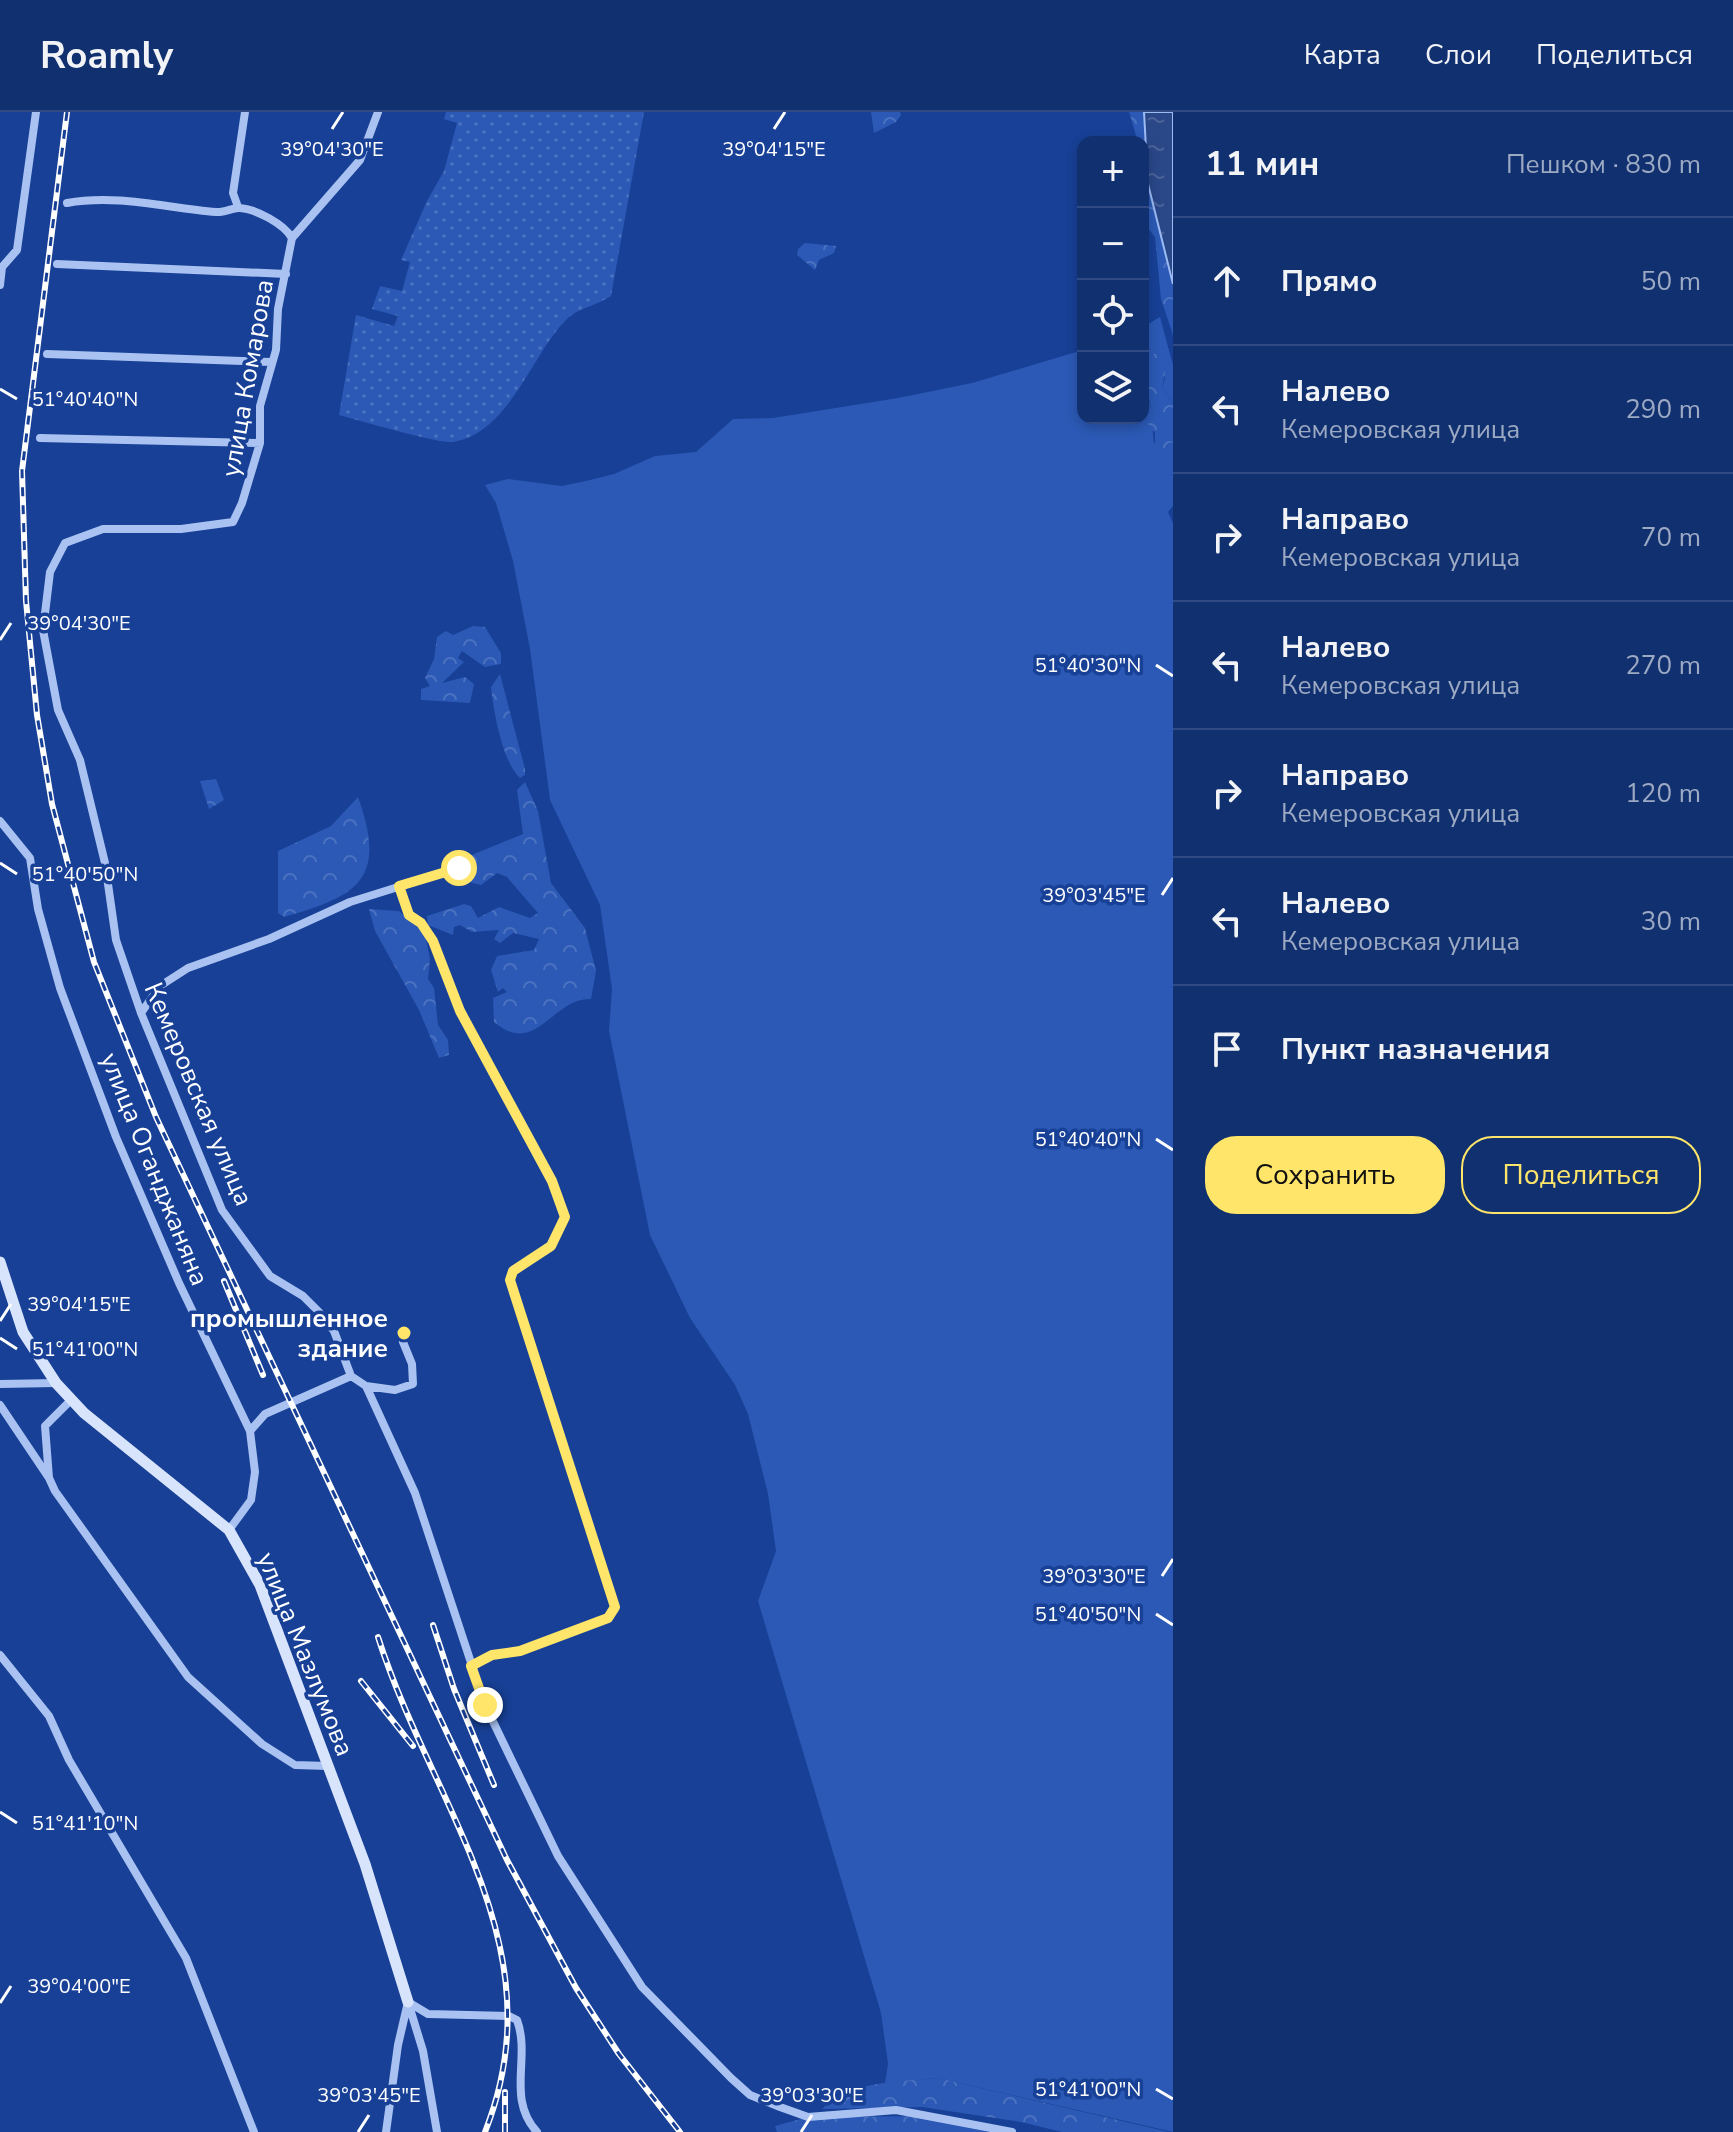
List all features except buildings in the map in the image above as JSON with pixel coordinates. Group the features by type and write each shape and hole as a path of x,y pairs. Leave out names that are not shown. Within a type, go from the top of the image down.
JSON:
{"street":[{"path":"0,285 1,267 17,250 36,112"},
{"path":"238,207 233,193 245,112"},
{"path":"67,203 92,199 133,201 217,212 238,207 287,228 292,238 360,160 378,112"},
{"name":"улица Комарова","path":"79,537 103,529 181,529 233,522 260,443 260,406 276,350 278,309 292,238"},
{"path":"57,264 286,274"},
{"path":"47,354 271,362"},
{"path":"40,438 260,443"},
{"name":"Кемеровская улица","path":"79,537 65,543 56,556 50,572 43,630 58,710 80,760 105,863 116,940 141,1013 222,1210 270,1276 303,1296 327,1321 351,1376"},
{"name":"улица Оганджаняна","path":"0,821 30,858 38,909 60,988 116,1137 179,1283 250,1431 255,1472 251,1500 229,1530"},
{"path":"141,1013 160,986 188,968 399,886 459,868"},
{"path":"399,886 409,915 421,923 433,941 460,1011 552,1181 565,1217 551,1246 513,1271 510,1280 615,1607 608,1618 520,1651 492,1655 471,1666"},
{"name":"улица Мазлумова","path":"0,1262 23,1332 56,1383 71,1400 229,1530 260,1585 365,1864 408,2002"},
{"path":"250,1431 265,1414 351,1376 366,1386 395,1390 413,1384 412,1364 403,1342"},
{"path":"0,1384 56,1383"},
{"path":"366,1386 415,1493 485,1705 558,1856 642,1987 750,2095 780,2107 808,2117 896,2110 1012,2132"},
{"path":"49,1478 45,1426 71,1400"},
{"path":"0,1405 97,1553 188,1677 262,1744 295,1765 327,1766"},
{"path":"0,1655 49,1716 69,1760 186,1958 254,2132"},
{"path":"386,2132 398,2045 408,2002"},
{"path":"408,2002 423,2051 437,2132"},
{"path":"408,2002 428,2014 509,2016 517,2020 524,2044 519,2095 525,2119 537,2132"}],"green space":[{"path":"446,112 644,112 611,296 568,318 505,408 490,424 473,435 453,442 416,436 339,415 356,315 394,326 398,316 372,309 380,286 402,291 410,262 401,260 444,171 457,123 444,119"},
{"path":"871,112 900,112 901,115 896,122 874,133"},
{"path":"1129,112 1145,112 1147,136 1136,136"},
{"path":"1149,189 1173,283 1173,335 1161,299 1155,237 1149,230"},
{"path":"805,243 836,246 834,253 819,260 815,270 797,255 798,249"},
{"path":"1160,317 1173,365 1173,403 1162,388 1165,378 1149,355 1149,323"},
{"path":"1077,352 1077,424 1149,424 1149,398 1154,443 1165,451 1170,441 1173,443 1173,506 1168,512 1173,523 1173,2132 938,2078 885,2083 888,2064 881,2013 758,1601 776,1551 768,1494 748,1414 735,1385 690,1318 650,1235 609,1031 612,989 600,905 550,800 530,649 513,561 496,503 485,485 508,479 562,486 614,474 655,456 696,452 733,419 773,418 972,383"},
{"path":"1161,354 1166,367 1162,388 1173,403 1173,443 1170,442 1165,451 1155,450 1155,432 1149,429 1149,355"},
{"path":"473,626 485,627 501,653 501,664 485,667 462,651 458,658 464,662 442,683 465,677 474,684 470,703 421,700 421,689 430,686 425,678 434,659 437,637 446,631 453,635"},
{"path":"500,674 525,769 525,775 520,778 504,749 494,709 491,687"},
{"path":"216,779 224,800 209,809 200,781"},
{"path":"525,782 538,811 551,883 585,928 596,971 591,999 578,1001 533,1030 522,1033 509,1031 494,1022 493,998 507,992 503,988 498,992 491,970 497,956 534,950 539,939 513,933 500,943 494,939 499,930 472,932 460,925 454,927 453,935 428,925 427,916 464,904 471,906 478,918 499,907 530,918 538,913 507,877 497,873 481,885 461,880 452,870 457,861 523,834 517,790"},
{"path":"358,797 369,847 367,865 360,880 332,901 284,917 278,913 278,851 331,826"},
{"path":"369,909 399,911 425,934 430,959 428,979 434,988 438,1025 448,1040 449,1055 439,1058 419,1010 375,931"},
{"path":"938,2078 1169,2132 1062,2132 1021,2122 922,2107 822,2109 846,2092 876,2084"},
{"path":"938,2116 1003,2132 777,2132 775,2126 808,2117"}],"water":[{"path":"1144,112 1173,112 1173,284 1149,188 1149,136 1145,136"}],"railway":[{"path":"67,112 22,471 26,601 37,715 52,804 94,962 156,1117 507,1860 576,1988 619,2054 680,2132"},
{"path":"224,1281 263,1375"},
{"path":"433,1625 454,1689 494,1785"},
{"path":"378,1637 401,1699 480,1878 498,1938 507,2000 504,2064 485,2132"},
{"path":"361,1681 413,1746"},
{"path":"505,2092 505,2132"}],"place":[{"name":"промышленное здание","path":"404,1333"}],"route":[{"path":"459,868 399,886 409,915 421,923 433,941 460,1011 552,1181 565,1217 551,1246 513,1271 510,1280 615,1607 608,1618 520,1651 492,1655 471,1666 485,1705"}]}
